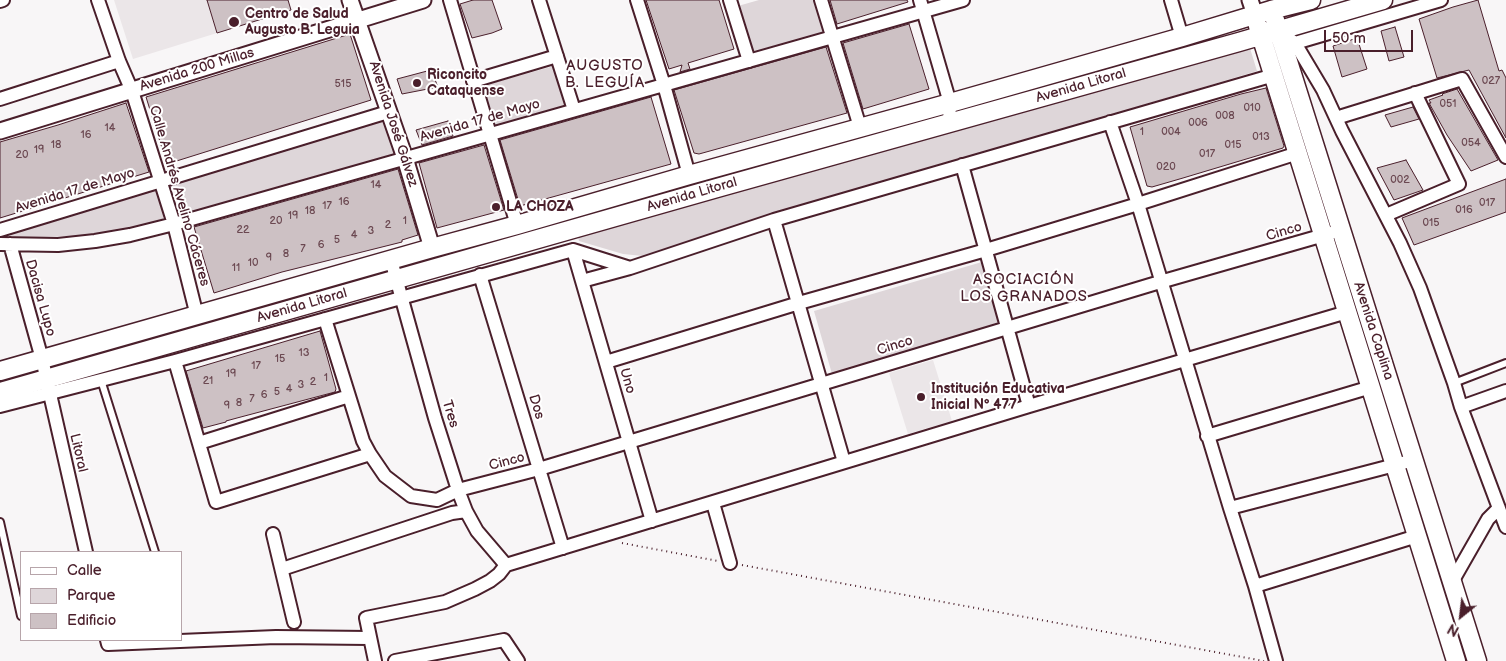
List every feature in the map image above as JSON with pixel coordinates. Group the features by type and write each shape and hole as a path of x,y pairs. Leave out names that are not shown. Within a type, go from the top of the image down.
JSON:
{"main road":[{"name":"Avenida Litoral","path":"0,371 688,175 1182,37 1252,8 1310,0"},
{"name":"Avenida Litoral","path":"0,392 48,386 396,280 1383,0"},
{"name":"Avenida Caplina","path":"1270,5 1269,33 1274,75 1456,661"},
{"name":"Avenida Caplina","path":"1252,8 1269,33 1341,230 1477,661"}],"street":[{"name":"Calle Andrés Avelino Cáceres","path":"98,0 119,61 132,91 174,224 198,316"},
{"name":"Avenida José Gálvez","path":"350,0 405,158 432,248"},
{"name":"Avenida 200 Millas","path":"0,131 423,0"},
{"path":"450,0 517,225"},
{"path":"539,0 574,110"},
{"path":"638,0 664,85 688,175"},
{"path":"732,0 749,61"},
{"path":"821,0 860,128"},
{"name":"Avenida 17 de Mayo","path":"5,244 58,245 95,241 174,224 833,37 922,6 963,0"},
{"path":"1171,0 1182,37"},
{"path":"1269,33 1295,43 1441,0"},
{"path":"922,6 950,103 949,123"},
{"path":"1295,43 1323,90 1386,215 1420,288 1461,407 1503,518 1488,519 1452,582"},
{"path":"473,81 557,56"},
{"path":"0,98 119,61"},
{"path":"582,282 774,220 1274,75"},
{"path":"1336,118 1462,79 1506,157"},
{"path":"1386,215 1458,184 1415,93"},
{"name":"Avenida 17 de Mayo","path":"0,230 388,112"},
{"path":"1110,122 1138,204 1160,282 1255,586 1276,661"},
{"path":"606,362 799,303 986,250 1298,153"},
{"path":"962,165 1029,406"},
{"path":"774,220 844,462"},
{"name":"Cinco","path":"325,319 363,441 370,454 385,476 411,496 437,500 458,490 539,469 1160,282 1341,230"},
{"name":"Dacisa Lupo","path":"5,244 42,360"},
{"path":"573,250 630,268"},
{"name":"Avenida Litoral","path":"0,406 48,386 101,380 175,361 573,250"},
{"name":"Uno","path":"573,250 652,521"},
{"name":"Tres","path":"390,260 434,418 458,490 466,511 478,531 506,565"},
{"name":"Dos","path":"480,275 562,548"},
{"path":"375,661 366,618 445,602 490,581 506,565 1029,406 1347,312"},
{"name":"Litoral","path":"42,360 86,551"},
{"path":"175,361 216,502 370,454"},
{"path":"1208,436 1371,387"},
{"path":"1461,407 1506,391"},
{"path":"199,443 349,396"},
{"path":"1230,508 1414,460"},
{"path":"713,503 730,563"},
{"path":"282,569 452,513 466,511"},
{"path":"273,534 294,622"},
{"path":"1255,586 1417,536"},
{"path":"182,640 276,637 370,638"},
{"path":"395,661 454,656 504,640 518,661"},
{"path":"107,642 141,641"}],"lane":[{"path":"1454,383 1506,363"},
{"path":"101,380 155,551"},
{"path":"0,522 20,612"}],"path":[{"path":"595,538 1266,661"}],"shaded area":[{"path":"114,0 207,0 217,33 133,59"},
{"name":"Institución Educativa Inicial Nº 477","path":"933,360 952,421 908,434 889,373"}],"green space":[{"path":"759,0 814,0 825,33 753,51 738,6"},
{"path":"1249,45 1257,71 643,256 623,254 579,241 578,236"},
{"path":"554,66 568,107 496,128 482,86"},
{"path":"385,120 397,156 182,217 172,183"},
{"path":"155,186 164,216 162,220 108,235 11,238 11,232"},
{"path":"982,262 1000,326 832,374 814,311"}],"building":[{"name":"Centro de Salud Augusto B. Leguia","path":"207,0 288,0 291,10 217,33"},
{"path":"473,0 492,0 502,29 472,38 460,4"},
{"path":"646,0 719,0 734,49 688,63 690,69 680,72 682,65 669,69"},
{"path":"830,0 907,0 908,2 837,24"},
{"path":"1478,0 1499,71 1502,70 1506,78 1506,138 1469,70 1437,78 1419,19"},
{"path":"909,24 929,89 863,109 843,43"},
{"path":"1395,27 1404,57 1389,61 1381,31"},
{"path":"350,34 371,100 167,164 146,97"},
{"path":"1357,38 1367,69 1342,77 1333,46"},
{"path":"826,47 847,113 699,154 694,153 674,90"},
{"name":"Riconcito Cataquense","path":"431,70 438,87 402,94 397,79"},
{"path":"1266,88 1284,146 1283,148 1152,187 1147,186 1130,127"},
{"path":"1457,89 1498,160 1471,171 1447,135 1429,103 1431,103 1429,100"},
{"path":"651,97 671,164 520,206 500,140"},
{"path":"126,103 149,172 0,218 0,142"},
{"path":"1413,107 1419,119 1391,127 1385,115"},
{"path":"448,121 453,136 422,145 416,130"},
{"path":"484,145 504,210 437,228 419,163"},
{"path":"1406,160 1423,190 1394,200 1377,168"},
{"path":"398,169 418,235 402,240 402,242 282,272 214,293 194,227"},
{"path":"1506,179 1506,212 1414,245 1402,218"},
{"path":"320,331 336,389 335,392 203,428 186,371"}],"place":[{"name":"Centro de Salud Augusto B. Leguia","path":"234,22"},
{"name":"Riconcito Cataquense","path":"417,83"},
{"name":"LA CHOZA","path":"496,207"},
{"name":"Institución Educativa Inicial Nº 477","path":"921,397"}],"district":[{"name":"AUGUSTO B. LEGUÍA","path":"605,74"},
{"name":"ASOCIACIÓN LOS GRANADOS","path":"1024,288"}]}
